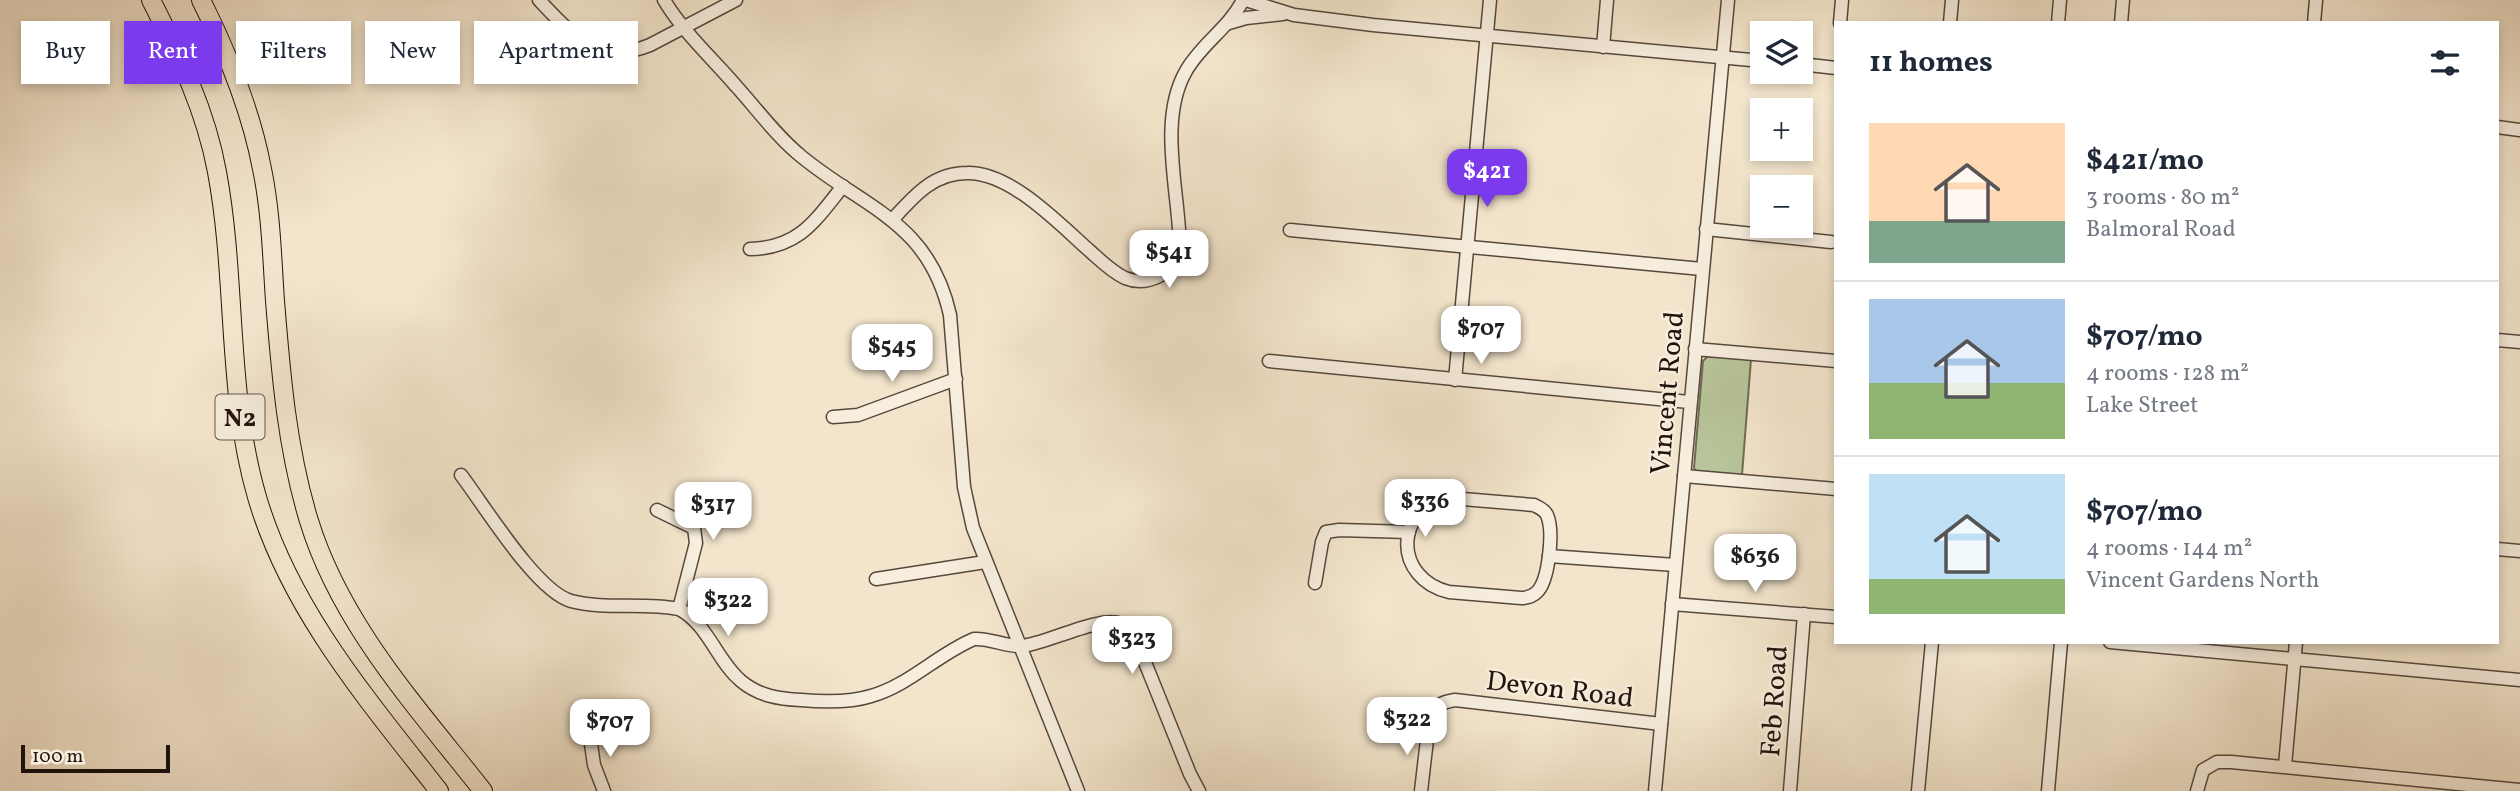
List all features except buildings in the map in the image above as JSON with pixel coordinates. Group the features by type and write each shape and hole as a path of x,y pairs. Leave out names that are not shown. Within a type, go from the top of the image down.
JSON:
{"highway":[{"name":"N2","path":"151,0 187,74 206,126 217,173 239,407 256,496 269,532 287,577 312,622 376,711 439,791"},
{"name":"N2","path":"201,0 225,48 250,119 262,169 270,225 283,398 294,464 327,570 352,617 382,663 483,791"}],"street":[{"path":"539,0 576,37 600,50 615,52 636,51 736,0"},
{"path":"664,0 682,27 791,147 893,219 928,258 943,290 950,315 967,507 985,562 1078,791"},
{"path":"893,219 926,185 953,174 979,173 991,176 1019,191 1117,274 1139,281 1159,276 1173,265 1180,250 1171,134 1174,99 1187,68 1196,55 1226,25 1245,0 1373,25 1750,60"},
{"path":"1455,380 1490,0"},
{"path":"1603,47 1607,0"},
{"name":"Vincent Road","path":"1655,791 1728,0"},
{"path":"1840,21 1842,0"},
{"path":"1950,21 1952,0"},
{"path":"2057,21 2060,0"},
{"path":"2121,21 2123,0"},
{"path":"2314,21 2316,0"},
{"path":"1226,25 1279,8"},
{"path":"1813,65 1834,68"},
{"path":"2499,127 2520,130"},
{"path":"750,249 773,247 796,238 815,221 843,186"},
{"path":"1706,229 1831,242"},
{"path":"1290,230 1702,269"},
{"path":"2499,340 2520,342"},
{"path":"1695,349 1834,361"},
{"path":"1269,361 1689,402"},
{"path":"833,417 858,415 956,379"},
{"path":"461,475 548,588 559,596 593,604 679,609 702,629 735,676 759,694 825,702 871,696 974,639 987,638 1020,646 1102,623 1122,624 1130,630 1199,791"},
{"path":"1684,476 1834,489"},
{"path":"1451,498 1534,505 1548,517 1549,556 1538,592 1530,597 1449,592 1438,589 1418,574 1410,562 1409,532 1414,519 1424,507 1438,500 1451,498"},
{"path":"657,510 694,528 696,532 696,543 679,609"},
{"path":"1315,583 1326,532 1409,532"},
{"path":"2499,549 2520,551"},
{"path":"1549,556 1675,565"},
{"path":"876,579 985,562"},
{"path":"1672,604 1834,617"},
{"name":"Feb Road","path":"1790,791 1804,614"},
{"path":"1918,791 1932,644"},
{"path":"2048,791 2062,644"},
{"path":"2132,644 2520,680"},
{"path":"2285,766 2296,644"},
{"name":"Devon Road","path":"1421,791 1430,714 1443,702 1455,700 1661,724"},
{"path":"590,737 594,765 604,791"},
{"path":"2197,791 2203,770 2217,762 2285,766 2520,790"}],"green space":[{"path":"1708,356 1751,359 1742,475 1696,471 1694,468 1703,361"}]}
